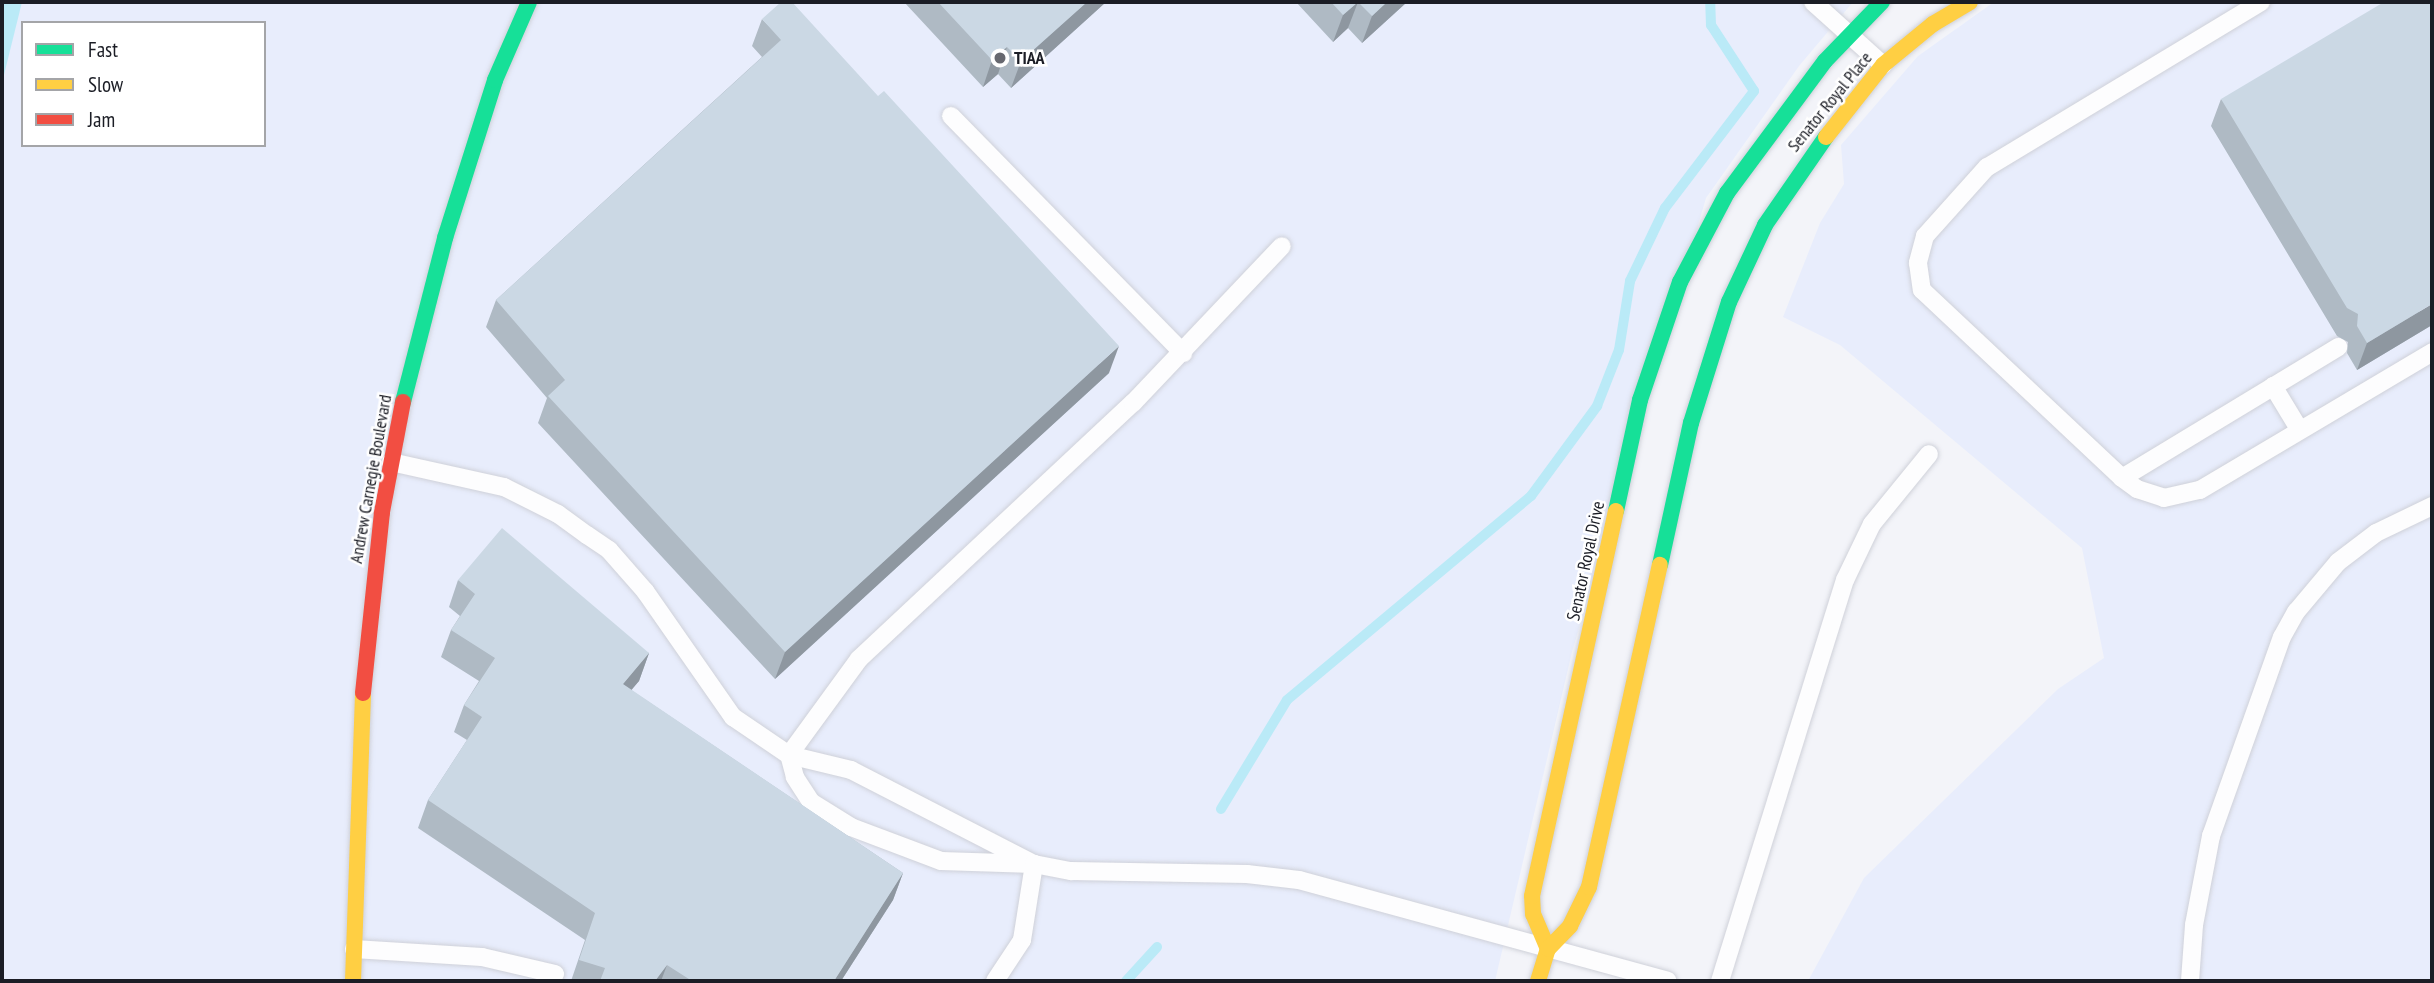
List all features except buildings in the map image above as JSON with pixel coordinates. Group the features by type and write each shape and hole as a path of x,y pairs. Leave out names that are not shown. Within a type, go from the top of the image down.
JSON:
{"street":[{"name":"Andrew Carnegie Boulevard","path":"353,981 363,671 391,462 413,358 449,227 495,80 528,2"},
{"name":"Senator Royal Place","path":"1727,192 1848,33 1881,2"},
{"name":"Senator Royal Place","path":"1548,949 1570,926 1590,887 1691,423 1713,345 1750,254 1815,148 1884,65 1933,24 1970,2"},
{"name":"Senator Royal Drive","path":"1548,949 1533,914 1532,895 1640,400 1680,282 1727,192"},
{"path":"1538,981 1548,949"}],"lane":[{"path":"1813,2 1884,65"},
{"path":"2261,2 2009,151 1973,180 1924,236 1919,278 1929,300 2122,478 2151,496 2187,495 2432,352"},
{"path":"951,116 1183,354"},
{"path":"789,755 859,659 1183,354 1282,246"},
{"path":"2122,478 2338,347"},
{"path":"2273,386 2299,429"},
{"path":"1720,981 1845,580 1872,524 1929,454"},
{"path":"391,462 504,487 558,514 608,551 645,591 733,717 789,755 851,770 1034,864"},
{"path":"2190,981 2194,925 2211,836 2282,637 2296,612 2338,562 2376,533 2432,506"},
{"path":"789,755 795,777 811,802 851,827 942,861 1034,864 1121,873 1276,876 1667,981"},
{"path":"995,981 1022,940 1034,864"},
{"path":"354,950 482,957 555,974"}],"shaded area":[{"name":"TIAA","path":"2,2 1853,2 1799,66 1706,198 1572,652 1495,981 2,981"},
{"path":"1994,2 2432,2 2432,981 1808,981 1864,878 2058,689 2104,658 2082,548 1840,345 1783,317 1820,223 1844,184 1841,145 1918,56"}],"water":[{"path":"2,2 22,2 2,83"}],"waterway":[{"path":"1221,809 1287,700 1531,496 1597,406 1619,350 1630,281 1665,208 1754,91 1711,25 1710,2"},
{"path":"1126,981 1157,947"}],"traffic: fast":[{"path":"403,402 445,238 495,80 529,2"},
{"path":"1616,511 1640,400 1680,282 1727,193 1825,61 1882,2"},
{"path":"1660,565 1691,423 1729,302 1765,225 1826,137"}],"traffic: slow":[{"path":"1826,137 1883,65 1933,24 1970,2"},
{"path":"1548,949 1533,914 1532,896 1616,511"},
{"path":"1538,981 1548,949 1570,926 1589,887 1660,565"},
{"path":"353,981 363,693"}],"traffic: jam":[{"path":"363,693 382,512 403,402"}],"place":[{"name":"TIAA","path":"1000,58"}]}
